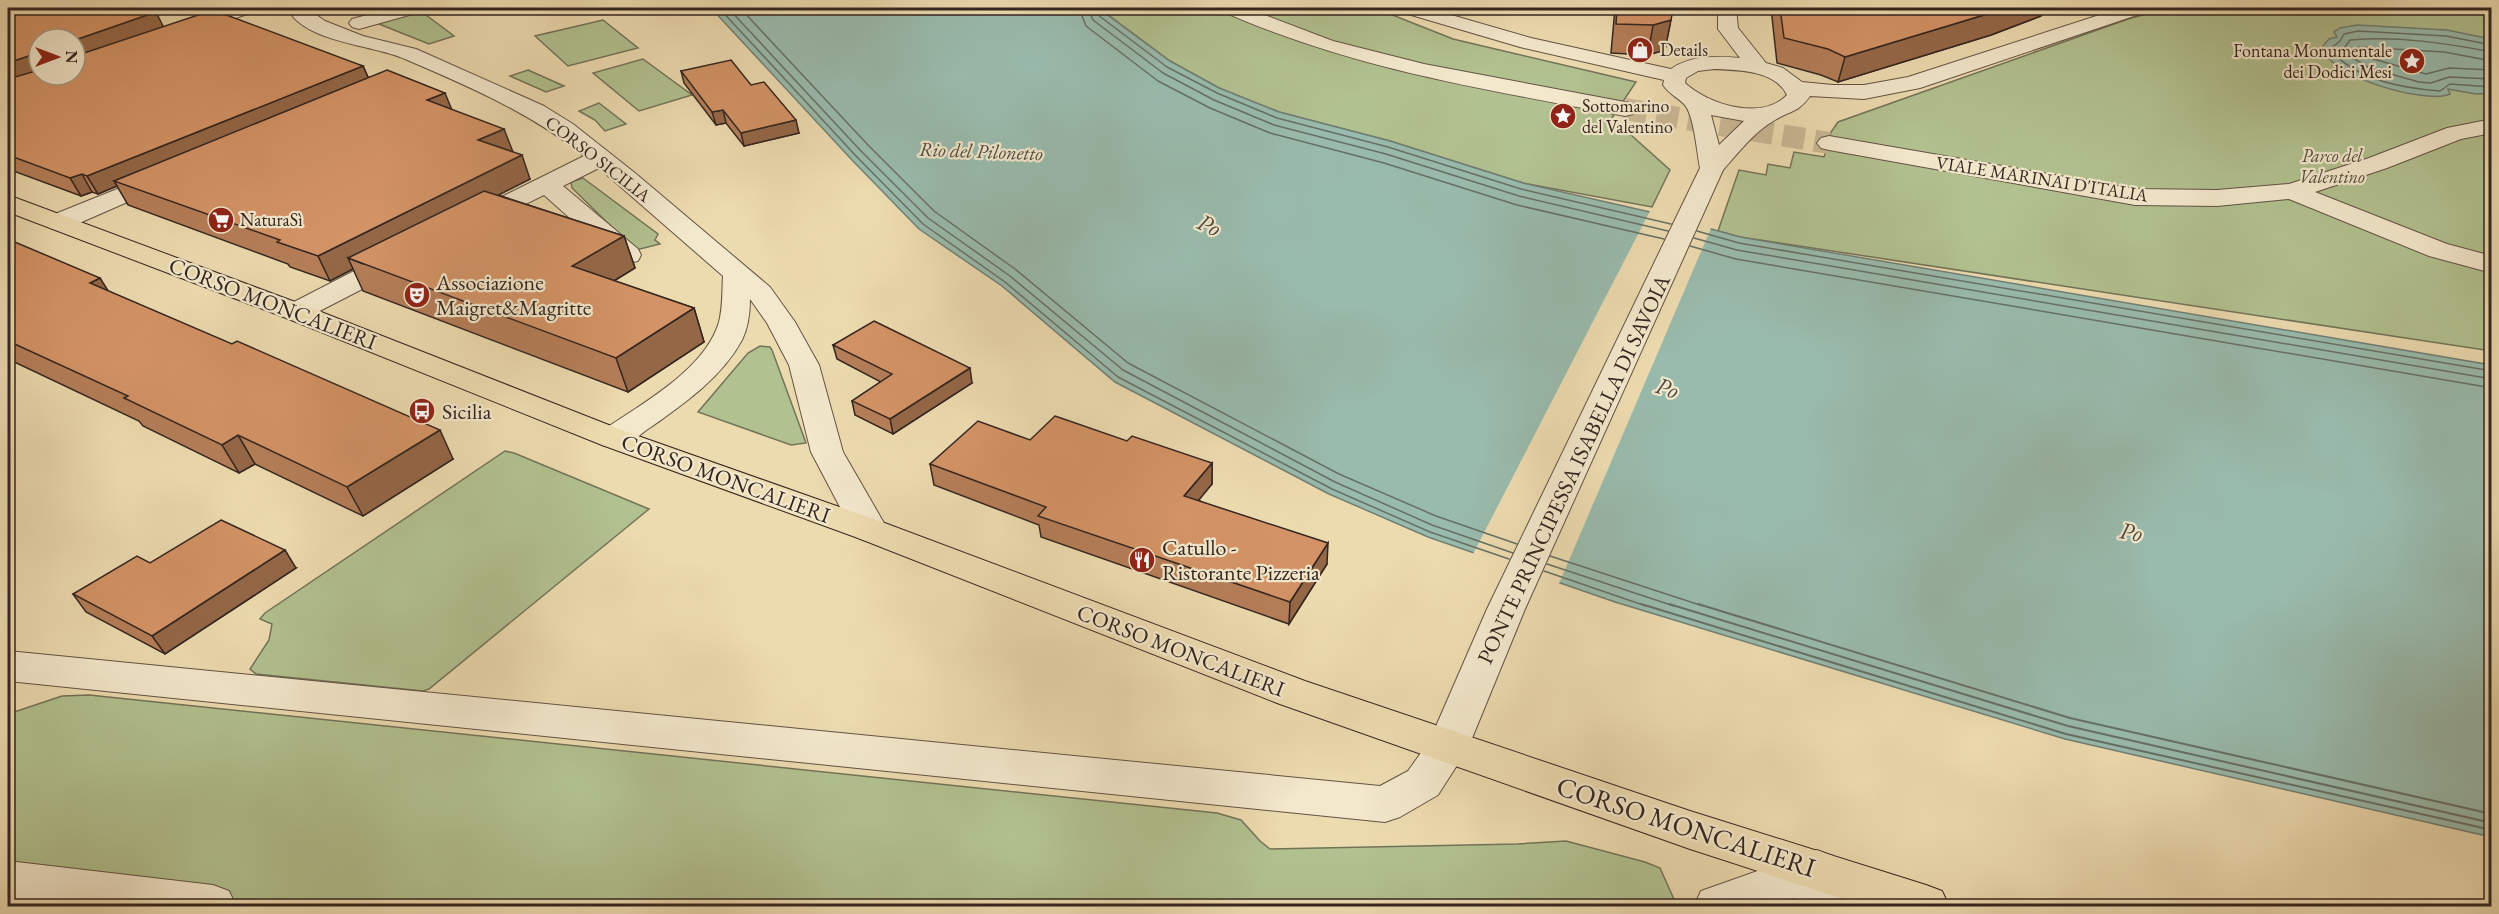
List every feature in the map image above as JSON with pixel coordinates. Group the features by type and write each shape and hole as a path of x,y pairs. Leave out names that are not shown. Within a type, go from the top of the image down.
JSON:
{"main road":[{"name":"CORSO MONCALIERI","path":"8,203 296,312 613,438 870,530 1291,692 1447,747 1818,888 1926,906"}],"street":[{"path":"159,38 246,8"},
{"name":"CORSO SICILIA","path":"296,8 302,15 318,25 409,65 436,65 536,111 565,129 760,293 781,322 804,366 827,452 870,530"},
{"path":"359,23 413,8"},
{"path":"1231,8 1346,52 1625,109"},
{"path":"1408,8 1527,43 1675,76 1688,67 1700,64 1728,63 1759,68 1782,76 1797,88 1833,92 1864,92 1912,83 2139,8"},
{"path":"1727,8 1728,29 1759,68"},
{"path":"2080,8 2113,15"},
{"name":"CORSO SICILIA","path":"335,13 379,33 409,65"},
{"path":"1700,64 1709,58 1728,29"},
{"path":"1675,76 1674,85 1681,94 1696,103 1728,111 1775,112 1878,105 1904,98 1912,83"},
{"name":"PONTE PRINCIPESSA ISABELLA DI SAVOIA","path":"1447,747 1504,613 1707,179 1744,132 1775,112 1795,104 1799,96 1797,88"},
{"path":"1696,103 1704,126 1707,179"},
{"path":"2292,191 2378,163 2455,133 2492,126"},
{"name":"VIALE MARINAI D'ITALIA","path":"1829,143 1995,171 2056,185 2135,197 2217,198 2292,191"},
{"path":"453,231 600,158"},
{"path":"59,222 180,171"},
{"path":"546,184 628,255"},
{"path":"2292,191 2438,250 2492,265"},
{"path":"296,312 423,247"},
{"path":"613,438 657,408 709,367 724,348 734,322 737,275"},
{"path":"17,670 1385,804 1423,783 1447,747"},
{"path":"8,881 213,906"},
{"path":"1717,906 1818,888"}],"green space":[{"path":"1099,8 1375,8 1453,39 1636,82 1612,118 1670,170 1652,207 1523,183 1390,141 1279,112 1219,88 1170,61"},
{"name":"Parco del Valentino","path":"2171,8 2491,8 2491,351 1740,237 1718,231 1739,170 1766,175 1768,164 1790,168 1794,152 1824,157 1831,132 1838,122 2131,18"},
{"path":"418,9 454,36 429,44 374,22"},
{"path":"603,20 638,48 568,66 535,36"},
{"path":"643,59 692,95 639,111 593,73"},
{"path":"528,70 564,86 546,92 510,76"},
{"path":"599,103 626,124 605,131 595,120 579,111"},
{"path":"583,178 658,234 655,240 660,244 636,250 629,244 572,188 571,182"},
{"path":"760,346 770,347 772,350 806,443 791,445 698,412 748,353"},
{"path":"505,451 649,509 429,689 423,691 256,674 250,669 269,640 272,624 260,619 265,613"},
{"path":"89,695 1217,813 1241,820 1270,849 1566,841 1660,868 1677,906 8,906 8,714 62,696"}],"water":[{"path":"711,8 1098,8 1170,61 1219,88 1279,112 1390,141 1523,183 1650,212 1740,237 2491,365 2491,837 2065,739 1615,602 1428,537 1329,494 1115,382 1002,286 919,229"},
{"name":"Fontana Monumentale dei Dodici Mesi","path":"2357,25 2447,30 2491,39 2491,93 2476,94 2448,89 2450,94 2438,96 2400,92 2340,68 2328,57 2323,46 2329,39 2337,37 2334,32 2340,28"}],"pier":[{"path":"1651,209 1712,226 1558,586 1472,556"}],"building":[{"path":"8,8 139,8 156,12 87,36 87,27 27,27 27,56 8,63"},
{"path":"1617,8 1673,8 1671,20 1653,25 1616,24"},
{"path":"1780,8 2007,8 1845,57 1828,49 1784,38"},
{"path":"213,10 363,66 87,176 82,174 70,178 8,155 8,79 27,73 27,87 87,87 87,52"},
{"path":"731,60 751,85 764,82 796,120 741,133 723,110 712,112 681,71"},
{"path":"387,70 445,93 427,100 504,129 478,140 522,155 318,256 277,242 280,240 114,181"},
{"path":"484,191 624,236 572,266 694,308 616,358 348,258"},
{"path":"8,241 100,278 90,283 232,344 237,341 440,430 347,487 238,435 222,445 124,398 128,396 8,341"},
{"path":"874,321 970,368 890,419 852,401 892,374 833,345"},
{"path":"1055,416 1127,441 1132,436 1212,463 1184,496 1328,543 1290,602 1038,516 1046,507 930,464 978,421 1030,440"},
{"path":"221,520 285,550 152,636 73,594 137,556 150,563"}],"tunnel":[{"path":"1625,109 1829,143"}],"place":[{"name":"Details","path":"1640,50"},
{"name":"Fontana Monumentale dei Dodici Mesi","path":"2412,61"},
{"name":"Sottomarino del Valentino","path":"1563,116"},
{"name":"NaturaSì","path":"221,220"},
{"name":"Associazione Maigret&Magritte","path":"417,295"},
{"name":"Sicilia","path":"422,411"},
{"name":"Catullo - Ristorante Pizzeria","path":"1142,560"}],"water label":[{"name":"Rio del Pilonetto","path":"981,151"},
{"name":"Po","path":"1209,225"},
{"name":"Po","path":"1667,388"},
{"name":"Po","path":"2131,532"}]}
